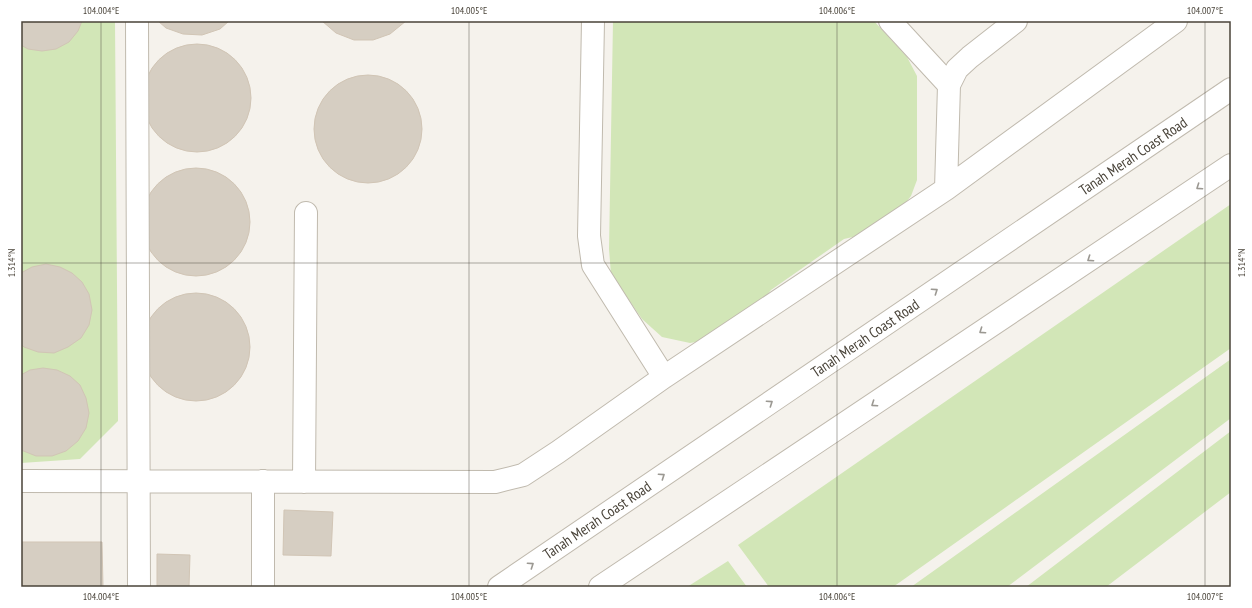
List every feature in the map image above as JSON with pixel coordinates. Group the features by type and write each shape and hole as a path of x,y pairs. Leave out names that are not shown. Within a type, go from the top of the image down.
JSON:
{"street":[{"path":"137,21 139,587"},
{"path":"593,21 589,236 593,265 664,377"},
{"path":"890,21 949,85"},
{"path":"946,189 949,85 957,69 970,56 1016,21"},
{"path":"21,481 495,482 523,475 664,377 946,189 1176,21"},
{"name":"Tanah Merah Coast Road","path":"499,587 1231,89"},
{"path":"600,587 1231,166"},
{"path":"304,482 306,213"},
{"path":"263,481 263,587"}],"green space":[{"path":"21,21 115,21 118,421 80,459 21,463"},
{"path":"613,21 874,21 907,57 917,76 917,180 911,196 895,216 870,233 844,239 771,290 754,311 712,339 690,343 662,337 642,319 611,274 609,249"},
{"path":"1231,204 1231,348 893,587 769,587 738,545"},
{"path":"1231,359 1231,418 1007,587 911,587"},
{"path":"1231,431 1231,492 1106,587 1026,587"},
{"path":"728,561 747,587 687,587"}],"building":[{"path":"21,21 82,21 78,31 69,42 56,49 42,51 28,49 21,45"},
{"path":"158,21 229,21 220,29 202,35 183,34 166,28"},
{"path":"322,21 406,21 390,34 373,40 354,40 336,33"},
{"path":"197,44 218,48 235,60 247,77 251,98 247,119 235,136 218,148 197,152 176,148 159,136 147,119 143,98 147,77 159,60 176,48"},
{"path":"368,75 389,79 406,91 418,108 422,129 418,150 406,167 389,179 368,183 347,179 330,167 318,150 314,129 318,108 330,91 347,79"},
{"path":"196,168 206,169 226,177 234,184 241,192 249,212 249,232 241,252 234,260 226,267 206,275 196,276 186,275 166,267 158,260 151,252 143,232 142,222 143,212 151,192 158,184 166,177 186,169"},
{"path":"46,264 60,267 72,273 82,282 89,294 92,310 89,325 81,338 68,347 54,353 38,352 24,347 21,344 21,273 32,267"},
{"path":"196,293 206,294 226,302 234,309 241,317 249,337 249,357 241,377 234,385 226,392 206,400 196,401 186,400 166,392 158,385 151,377 143,357 142,347 143,337 151,317 158,309 166,302 186,294"},
{"path":"43,368 57,370 70,376 80,385 86,398 89,413 86,428 78,441 66,451 52,456 36,456 21,450 21,375 30,370"},
{"path":"284,510 333,512 331,556 283,555"},
{"path":"21,542 102,542 103,587 21,587"},
{"path":"157,554 190,555 189,587 157,587"}]}
